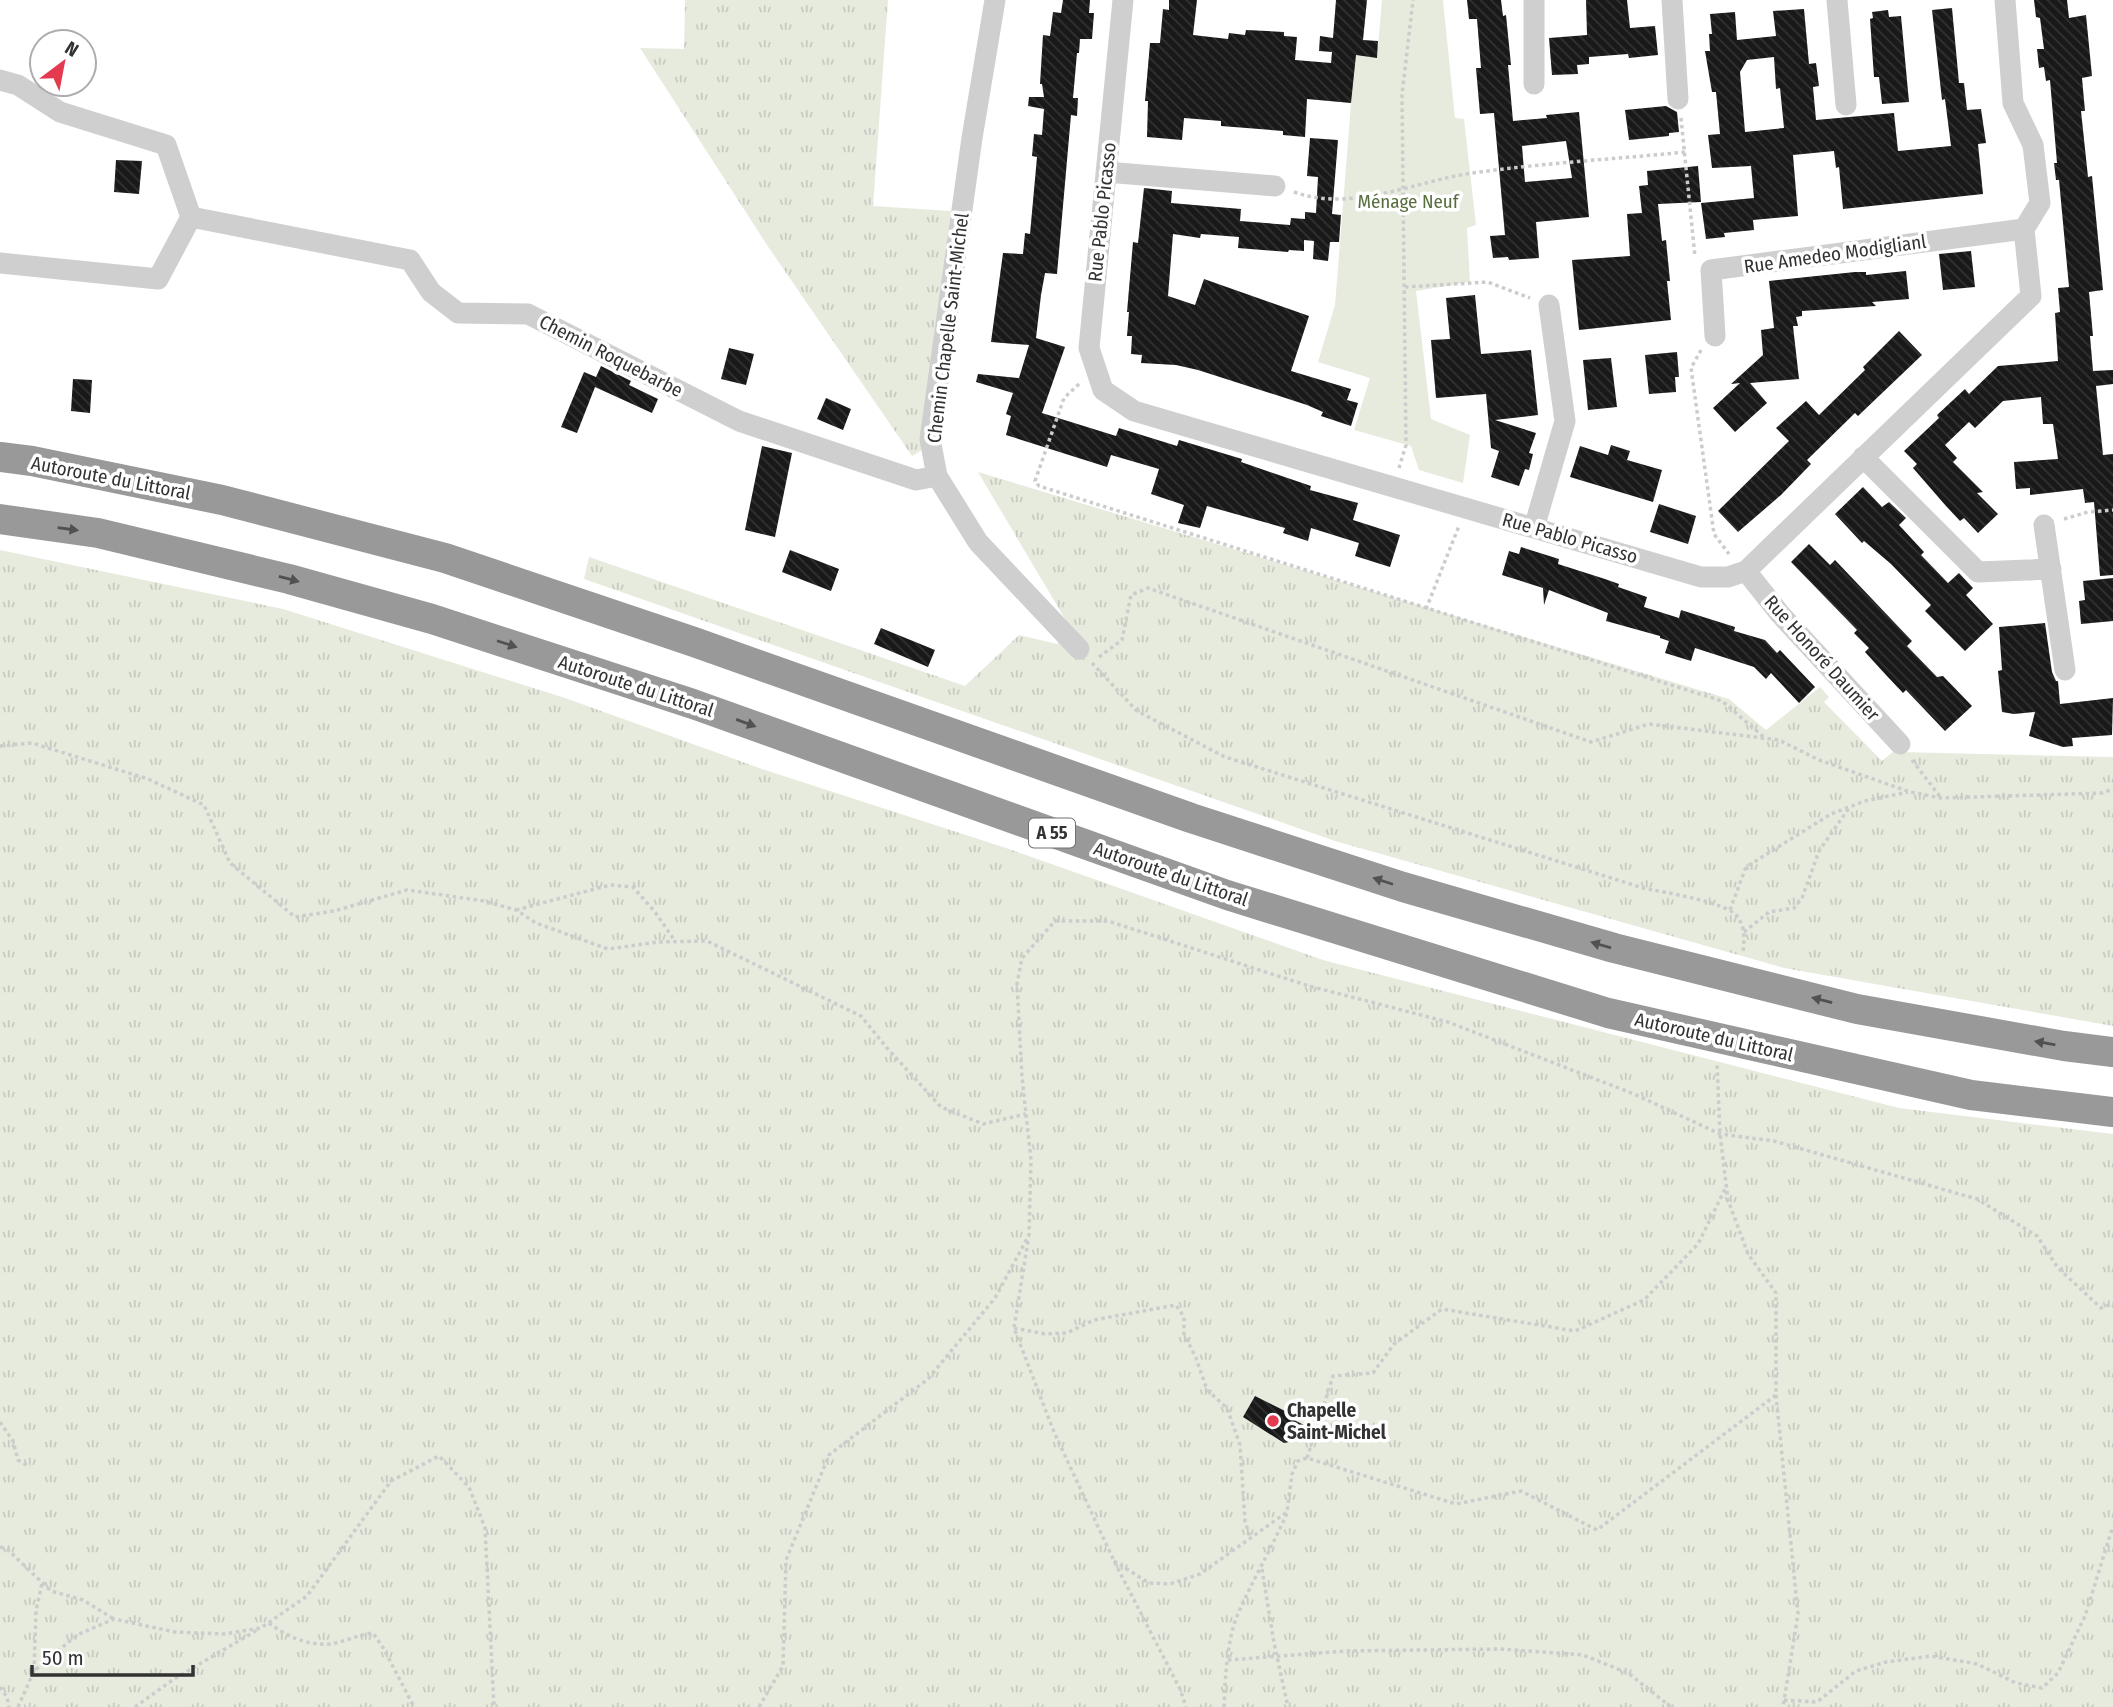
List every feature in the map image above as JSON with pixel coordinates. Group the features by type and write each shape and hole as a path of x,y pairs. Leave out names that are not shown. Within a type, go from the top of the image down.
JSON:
{"highway":[{"name":"Autoroute du Littoral","path":"0,457 32,461 222,500 445,558 694,642 1191,818 1404,887 1614,948 1857,1009 2064,1046 2113,1052"},
{"name":"Autoroute du Littoral","path":"0,519 98,533 289,579 432,619 693,704 1227,895 1608,1013 1971,1095 2113,1112"}],"street":[{"name":"Chemin Chapelle Saint-Michel","path":"995,0 972,138 930,439 937,476 978,542 1085,656"},
{"name":"Rue Pablo Picasso","path":"1123,0 1089,348 1103,390 1134,411 1701,577 1728,577 1746,571"},
{"path":"1534,0 1534,84"},
{"path":"1672,0 1678,99"},
{"path":"1837,0 1846,105"},
{"path":"1746,571 2031,296 2024,229 2040,202 2033,145 2013,103 2005,0"},
{"path":"0,80 18,85 60,112 166,145 191,217 158,279 0,263"},
{"path":"1106,172 1275,186"},
{"name":"Chemin Roquebarbe","path":"191,217 410,260 431,292 458,313 528,314 739,421 916,480 937,476"},
{"name":"Rue Amedeo Modiglianl","path":"1711,270 2024,229"},
{"path":"1711,270 1715,336"},
{"path":"1534,528 1565,421 1549,305"},
{"path":"1863,457 1978,572 2050,569"},
{"path":"2044,525 2066,670"},
{"name":"Rue Honoré Daumier","path":"1746,571 1780,614 1900,744"}],"path":[{"path":"1394,487 1406,444 1402,95 1413,0"},
{"path":"1678,99 1686,152 1696,263 1711,270"},
{"path":"1275,186 1303,195 1347,199 1404,190 1470,173 1686,152"},
{"path":"1405,287 1488,282 1549,305"},
{"path":"1715,336 1696,356 1691,368 1714,534 1746,571"},
{"path":"1096,369 1064,398 1035,481 1038,486 1722,701 1765,738"},
{"path":"1426,609 1466,508"},
{"path":"2044,525 2088,512 2113,510"},
{"path":"1742,955 1744,932 1738,917 1730,910 1643,888 1225,757 1137,711 1085,656 1122,640 1131,595 1148,588 1591,742 1649,724 1779,740 1819,760 1910,792 1941,798 2102,793 2113,789"},
{"path":"0,746 32,743 148,779 204,805 230,863 295,918 334,911 407,890 484,901 516,910 536,923 608,949 675,941 706,941 861,1016 941,1107 983,1124 1026,1114"},
{"path":"1926,779 1941,798"},
{"path":"1730,910 1746,867 1831,814 1865,800 1910,792"},
{"path":"1744,932 1769,912 1794,908 1802,898 1819,851 1850,806"},
{"path":"516,910 610,885 633,887 675,941"},
{"path":"1186,1707 1180,1689 1114,1561 1054,1432 1014,1328 1029,1235 1031,1160 1017,984 1022,958 1055,921 1108,921 1309,986 1448,1022 1634,1094 1720,1135 1774,1141 1977,1199 2038,1236 2058,1268 2101,1308 2113,1303"},
{"path":"1717,1061 1720,1135 1728,1200 1748,1254 1776,1293 1776,1395 1798,1614 1783,1707"},
{"path":"1307,1458 1333,1376 1373,1373 1394,1344 1442,1309 1575,1331 1644,1300 1698,1244 1727,1185"},
{"path":"759,1707 783,1666 786,1560 829,1455 928,1380 995,1298 1029,1235"},
{"path":"1014,1328 1045,1334 1067,1333 1094,1320 1176,1305 1184,1317 1184,1334 1207,1390 1227,1408 1240,1445 1245,1521 1250,1538"},
{"path":"1224,1707 1228,1660 1236,1618 1287,1511 1292,1474 1298,1461 1307,1458 1456,1504 1521,1491 1597,1530 1776,1395"},
{"path":"0,1422 13,1441 18,1460 30,1467"},
{"path":"135,1707 174,1679 261,1628 307,1596 391,1481 439,1456 469,1487 485,1528 494,1707"},
{"path":"1114,1561 1149,1583 1170,1584 1200,1574 1287,1511"},
{"path":"1784,1700 1817,1702 1856,1671 1886,1662 1931,1656 1977,1664 2016,1684 2042,1688 2058,1673 2085,1616 2113,1527"},
{"path":"0,1547 7,1549 51,1591 83,1600 114,1619 175,1632 224,1634 261,1628"},
{"path":"1262,1567 1287,1707"},
{"path":"18,1707 34,1671 36,1611 42,1583"},
{"path":"34,1671 77,1635 114,1619"},
{"path":"269,1623 281,1632 302,1641 330,1644 355,1635 373,1633 414,1707"},
{"path":"1228,1660 1345,1651 1500,1649 1583,1655 1628,1672 1671,1707"},
{"path":"0,1687 7,1697 9,1707"}],"green space":[{"path":"685,0 888,0 873,206 951,211 922,450 912,456 769,248 640,48 684,49"},
{"name":"Ménage Neuf","path":"1382,0 1443,0 1455,118 1464,119 1476,225 1467,228 1470,282 1416,291 1431,419 1470,435 1463,483 1419,470 1411,446 1354,430 1370,378 1318,362 1335,305 1355,54 1377,58"},
{"path":"978,472 1729,699 1766,730 1820,687 1829,697 1824,702 1882,761 1895,750 2113,757 2113,1026 1784,968 1335,841 584,579 589,557 965,686 1019,635 1057,644 1071,629"},
{"path":"0,550 283,609 565,698 765,770 1006,848 1323,960 1899,1108 2113,1134 2113,1707 0,1707"}],"building":[{"path":"1063,0 1090,0 1089,13 1094,13 1092,39 1080,39 1077,53 1073,98 1078,98 1077,116 1071,115 1057,274 1045,273 1041,295 1036,338 1065,347 1042,413 1116,436 1119,428 1177,446 1179,440 1242,459 1241,462 1311,486 1310,490 1358,503 1353,520 1400,535 1390,567 1355,556 1359,543 1311,528 1308,541 1283,533 1285,528 1207,506 1200,528 1178,523 1184,505 1151,494 1159,469 1111,455 1107,467 1006,435 1011,416 1006,414 1013,393 976,382 978,374 1019,378 1029,345 991,342 1003,253 1023,254 1025,233 1030,234 1037,157 1032,156 1034,134 1042,135 1044,109 1028,106 1029,97 1044,97 1040,84 1043,35 1050,36 1053,12 1061,13"},
{"path":"1169,0 1197,0 1193,35 1228,39 1229,33 1245,35 1246,30 1284,32 1284,36 1297,37 1295,60 1331,63 1332,52 1319,51 1320,36 1333,38 1336,0 1367,0 1363,40 1378,41 1377,58 1356,55 1351,103 1307,99 1305,137 1283,135 1283,131 1221,126 1221,121 1184,118 1182,140 1147,137 1148,101 1145,101 1150,43 1160,43 1163,9 1169,10"},
{"path":"1467,0 1501,0 1503,16 1506,15 1511,65 1508,65 1513,121 1579,112 1589,217 1536,222 1539,258 1493,258 1490,236 1505,235 1494,113 1480,114 1476,68 1481,68 1477,19 1469,19","holes":["1566,141 1572,178 1525,182 1522,146"]},
{"path":"1586,0 1627,0 1630,28 1655,26 1658,55 1629,58 1628,54 1589,57 1589,64 1577,65 1578,74 1552,75 1549,38 1587,35"},
{"path":"2034,0 2067,0 2069,18 2086,15 2092,76 2082,78 2085,111 2081,111 2088,177 2092,176 2103,290 2089,292 2093,336 2090,336 2093,371 2113,370 2113,384 2096,386 2103,455 2113,454 2113,575 2100,576 2094,502 2085,503 2083,489 2030,495 2030,488 2016,489 2014,462 2058,459 2053,424 2043,424 2041,397 2003,401 1975,428 1969,422 1945,445 1957,458 1953,462 1983,492 1977,493 1998,514 1978,533 1964,518 1960,521 1946,506 1913,468 1917,464 1904,451 1965,389 1969,394 1998,366 2058,361 2055,313 2060,312 2058,288 2069,287 2059,180 2056,180 2054,163 2057,163 2050,80 2046,81 2044,67 2039,68 2037,49 2044,49 2040,18 2036,17"},
{"path":"1952,8 1959,83 1964,83 1967,110 1981,109 1986,143 1978,144 1983,194 1843,209 1839,167 1836,168 1834,151 1793,155 1798,216 1753,220 1754,230 1724,233 1725,237 1706,239 1701,203 1754,198 1751,166 1712,168 1708,135 1720,134 1716,92 1712,92 1705,51 1710,51 1710,14 1735,12 1737,40 1776,36 1773,11 1804,9 1809,64 1816,63 1819,86 1813,87 1816,120 1894,113 1898,151 1951,146 1945,99 1942,100 1932,10","holes":["1774,57 1776,89 1780,88 1784,128 1745,132 1740,72 1747,60"]},
{"path":"1888,10 1889,17 1901,16 1909,102 1882,104 1879,77 1874,77 1870,19 1873,18 1872,12"},
{"path":"1666,106 1677,112 1679,132 1669,133 1669,136 1629,140 1625,110"},
{"path":"1310,138 1338,140 1332,214 1341,215 1339,242 1330,242 1328,261 1313,259 1314,241 1304,240 1304,251 1288,252 1238,248 1239,237 1201,234 1200,238 1173,234 1168,296 1195,305 1204,279 1309,316 1291,371 1351,389 1347,400 1358,403 1351,426 1321,416 1323,412 1307,405 1198,370 1176,365 1141,363 1142,355 1131,354 1132,336 1127,336 1133,242 1138,243 1144,188 1172,191 1171,203 1241,209 1240,221 1290,225 1291,218 1305,219 1305,212 1316,213 1318,177 1307,176"},
{"path":"116,160 142,161 139,194 114,192"},
{"path":"1698,166 1701,202 1658,204 1662,241 1666,240 1671,320 1579,330 1572,260 1630,256 1627,214 1642,213 1639,186 1648,185 1647,171"},
{"path":"1971,251 1975,287 1943,290 1939,254"},
{"path":"1906,271 1909,299 1872,302 1876,306 1802,311 1802,316 1796,317 1798,326 1793,326 1799,379 1750,383 1767,403 1735,432 1713,408 1740,383 1731,384 1763,355 1761,330 1774,328 1769,281 1855,272 1866,272 1866,275"},
{"path":"1475,295 1481,354 1531,350 1538,415 1495,420 1536,433 1529,453 1533,454 1529,470 1525,469 1519,486 1491,477 1499,451 1491,448 1486,394 1436,398 1431,340 1450,339 1446,298"},
{"path":"1899,331 1922,355 1858,416 1855,413 1807,460 1811,464 1781,495 1738,532 1718,511 1789,441 1776,428 1806,401 1819,415 1865,370 1863,367"},
{"path":"729,348 754,354 746,385 721,379"},
{"path":"1677,352 1679,377 1675,377 1676,392 1649,394 1645,355"},
{"path":"1611,358 1617,407 1588,410 1583,360"},
{"path":"601,366 631,381 629,385 658,399 652,413 595,387 577,433 561,427 584,372 596,377"},
{"path":"73,379 92,380 90,413 71,411"},
{"path":"826,398 851,409 843,430 817,419"},
{"path":"1611,445 1630,451 1627,460 1662,470 1653,502 1570,477 1580,446 1608,455"},
{"path":"762,446 792,453 775,537 745,530"},
{"path":"1863,487 1882,507 1889,502 1906,518 1899,525 1924,552 1921,555 1948,583 1959,573 1973,588 1966,595 1993,624 1965,651 1925,611 1931,605 1891,564 1864,541 1862,543 1835,514"},
{"path":"1659,504 1696,516 1688,544 1650,532"},
{"path":"1809,544 1830,565 1835,560 1912,641 1907,646 1937,677 1943,676 1972,706 1945,731 1906,690 1903,693 1865,652 1869,648 1854,633 1857,630 1791,562"},
{"path":"1521,547 1559,559 1558,564 1619,584 1618,587 1647,597 1644,607 1679,618 1681,610 1735,627 1734,631 1765,640 1777,653 1780,650 1815,687 1799,703 1771,673 1766,679 1754,667 1695,648 1691,661 1665,653 1669,641 1660,636 1606,621 1608,613 1549,590 1544,605 1543,588 1502,575 1509,551 1519,554"},
{"path":"790,550 839,569 831,591 782,572"},
{"path":"2113,578 2113,621 2081,624 2079,601 2085,600 2083,581"},
{"path":"2045,623 2052,672 2058,681 2060,704 2113,698 2112,735 2072,738 2073,746 2063,747 2029,736 2035,712 2002,712 1998,671 2002,670 1999,627"},
{"path":"881,628 935,650 928,667 874,644"},
{"name":"Chapelle Saint-Michel","path":"1255,1396 1291,1414 1290,1418 1304,1425 1300,1440 1284,1443 1243,1417"}],"place":[{"name":"Chapelle Saint-Michel","path":"1273,1421"}]}
